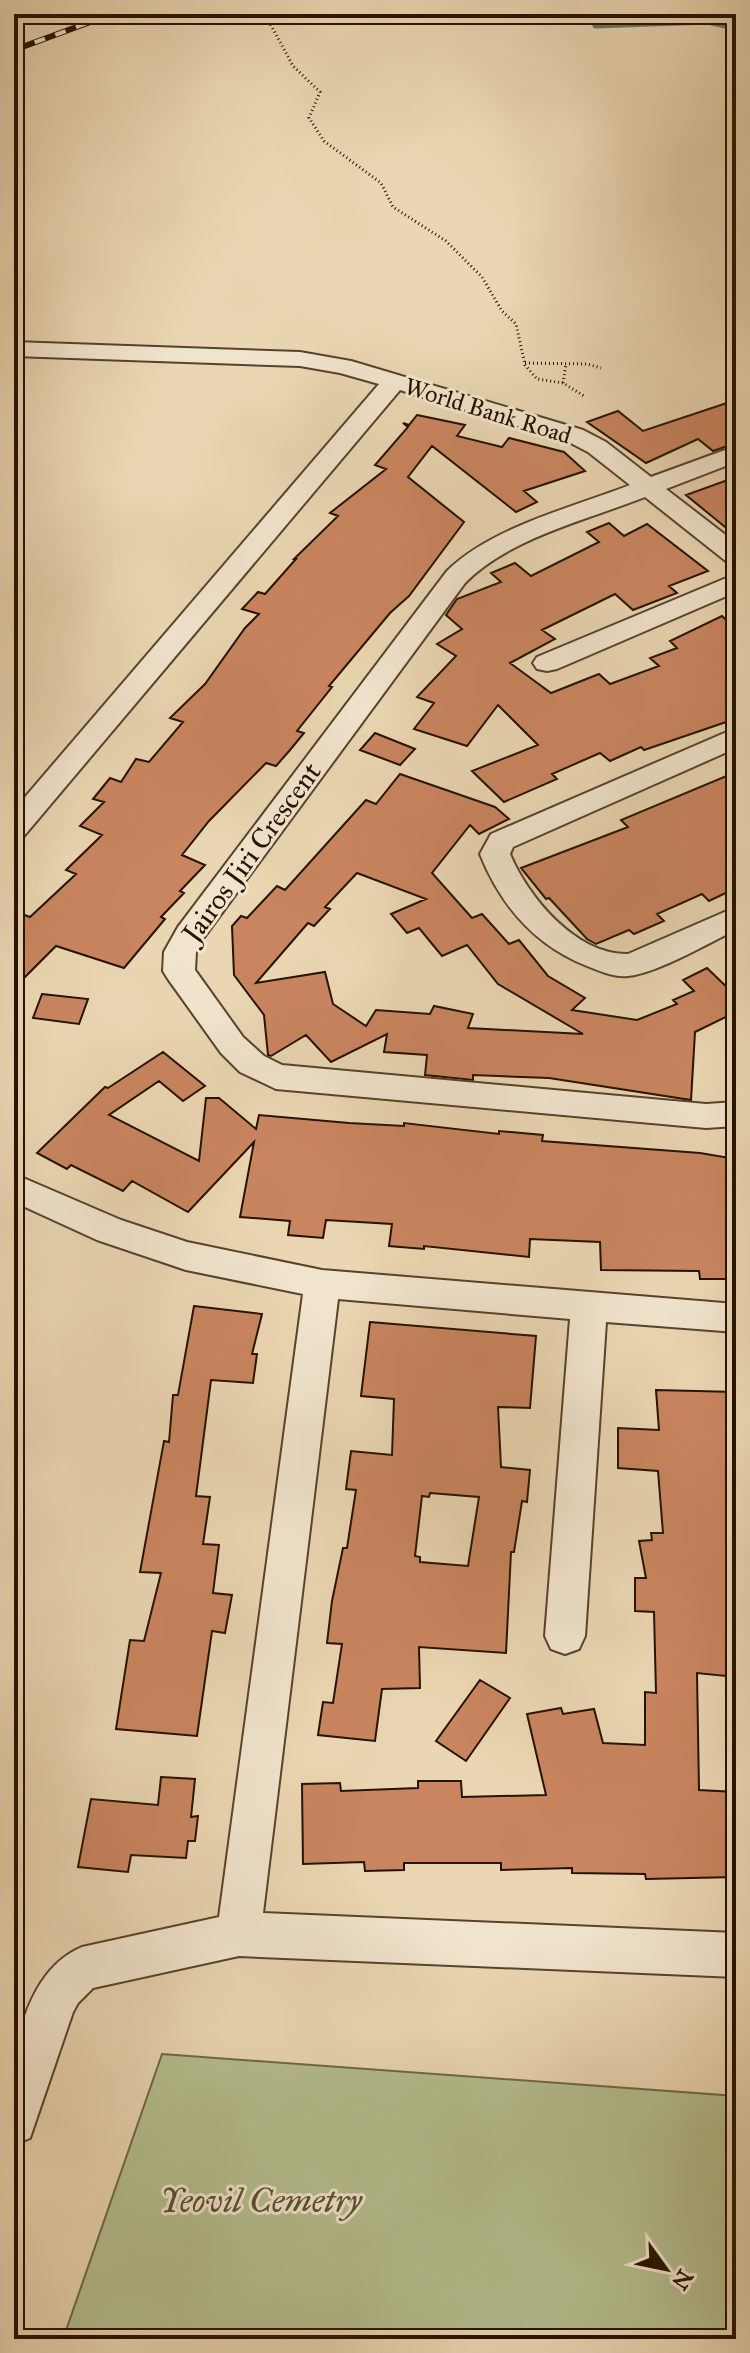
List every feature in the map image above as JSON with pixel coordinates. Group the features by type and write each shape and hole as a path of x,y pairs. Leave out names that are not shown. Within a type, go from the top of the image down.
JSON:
{"street":[{"name":"World Bank Road","path":"14,349 270,356 343,366 574,435 597,447 736,556"},
{"path":"14,829 394,382"},
{"path":"647,485 736,453"},
{"name":"Jairos Jiri Crescent","path":"647,485 501,544 475,558 456,577 189,935 180,952 179,971 232,1045 252,1064 276,1077 690,1114 736,1114"},
{"path":"547,663 736,582"},
{"path":"736,737 501,841 495,854 503,878 522,907 565,945 613,965 624,967 634,964 736,918"},
{"path":"14,1187 109,1230 186,1256 322,1284 736,1318"},
{"path":"239,1934 322,1284"},
{"path":"565,1636 589,1305"},
{"path":"14,2122 53,2005 62,1987 82,1969 239,1934 736,1955"}],"path":[{"path":"265,14 282,53 320,92 309,118 324,141 381,183 393,207 446,241 482,277 502,311 516,324 525,363 537,379 563,383 584,396"},
{"path":"525,363 601,368"},
{"path":"563,383 566,364"}],"green space":[{"name":"Yeovil Cemetry","path":"162,2054 736,2096 736,2339 63,2339"}],"building":[{"path":"736,400 736,443 713,451 698,439 646,463 587,422 618,411 643,431"},
{"path":"417,415 465,425 457,436 502,447 509,438 564,452 585,471 524,491 537,502 516,512 432,446 408,477 464,522 409,596 390,613 329,686 332,687 297,731 304,733 290,750 276,766 266,763 209,821 182,855 205,865 180,891 184,893 161,917 165,919 124,968 56,946 14,988 14,911 30,917 76,874 66,870 102,835 80,826 104,802 93,799 110,778 121,782 136,759 149,762 183,722 170,718 205,684 245,628 259,614 242,609 258,592 265,594 294,559 338,516 330,513 386,469 375,465 408,427 403,423 409,425"},
{"path":"736,477 736,536 686,495"},
{"path":"609,523 624,536 647,524 708,571 669,586 677,593 633,610 615,594 542,630 555,639 510,663 551,693 599,674 610,684 659,666 650,658 677,648 670,641 722,616 736,629 736,710 729,713 735,719 644,750 641,747 610,761 600,753 552,774 557,779 504,802 472,771 538,745 498,705 467,746 414,729 434,703 417,697 456,656 437,644 462,629 446,615 457,599 501,582 491,573 515,563 531,576 599,542 587,532"},
{"path":"375,733 415,749 400,765 360,750"},
{"path":"736,772 736,888 709,901 702,894 657,914 664,921 634,934 629,930 596,944 587,939 549,898 546,899 521,868 628,827 621,820"},
{"path":"400,774 495,807 509,819 479,834 470,825 432,873 472,918 482,914 509,944 519,940 548,976 585,998 572,1010 637,1020 677,1004 673,1000 694,991 683,980 707,968 736,996 736,1012 695,1032 691,1100 549,1078 473,1075 473,1080 425,1075 427,1055 384,1052 387,1034 331,1062 306,1035 268,1055 264,1015 234,975 232,926 241,916 247,918 277,886 285,890 366,800 376,804","holes":["357,873 426,899 391,914 407,933 419,928 442,956 467,945 498,984 583,1034 468,1028 473,1014 434,1006 430,1014 376,1010 366,1026 333,1004 325,972 256,983 308,923 314,926 330,909 325,907"]},
{"path":"42,994 88,999 79,1024 33,1018"},
{"path":"163,1052 205,1086 183,1101 159,1081 109,1115 199,1161 206,1098 219,1098 256,1129 259,1115 349,1123 404,1126 404,1123 499,1134 499,1131 543,1135 542,1141 700,1153 736,1159 730,1210 736,1210 736,1279 700,1279 699,1271 601,1270 600,1242 530,1239 529,1257 424,1246 424,1249 389,1246 392,1224 326,1220 323,1238 288,1235 290,1221 240,1217 254,1142 188,1212 132,1181 123,1191 71,1165 67,1169 37,1153 105,1087 108,1088"},
{"path":"194,1306 262,1314 252,1354 257,1354 253,1383 211,1380 196,1496 210,1497 203,1544 219,1545 213,1593 232,1595 225,1633 212,1631 197,1736 116,1729 130,1640 144,1641 161,1573 140,1572 164,1441 169,1442 173,1395 178,1395"},
{"path":"370,1322 536,1336 530,1408 498,1407 501,1467 530,1470 527,1502 522,1501 514,1552 511,1552 506,1653 419,1647 420,1688 382,1689 375,1741 318,1735 323,1702 333,1703 342,1644 327,1643 332,1601 343,1548 347,1548 356,1490 346,1489 351,1451 392,1455 394,1399 361,1396","holes":["430,1493 479,1497 468,1566 420,1562 420,1557 415,1556 422,1496 429,1497"]},
{"path":"656,1390 736,1392 736,1677 697,1673 699,1790 736,1792 736,1877 646,1879 645,1874 572,1873 572,1868 501,1870 501,1863 404,1863 404,1870 365,1871 364,1862 303,1864 302,1784 340,1783 341,1791 418,1788 418,1781 461,1781 462,1797 546,1795 527,1714 561,1708 563,1714 594,1709 603,1743 645,1745 645,1692 656,1693 654,1612 635,1611 635,1578 646,1578 639,1541 652,1540 651,1533 663,1533 658,1471 618,1468 618,1428 659,1430"},
{"path":"480,1680 510,1698 466,1761 436,1741"},
{"path":"161,1777 195,1779 191,1817 198,1816 195,1841 188,1841 186,1858 131,1855 128,1872 78,1867 91,1799 158,1805"}],"waterway":[{"path":"592,14 595,26 707,22 736,28"}],"railway":[{"path":"14,50 112,14"}]}
